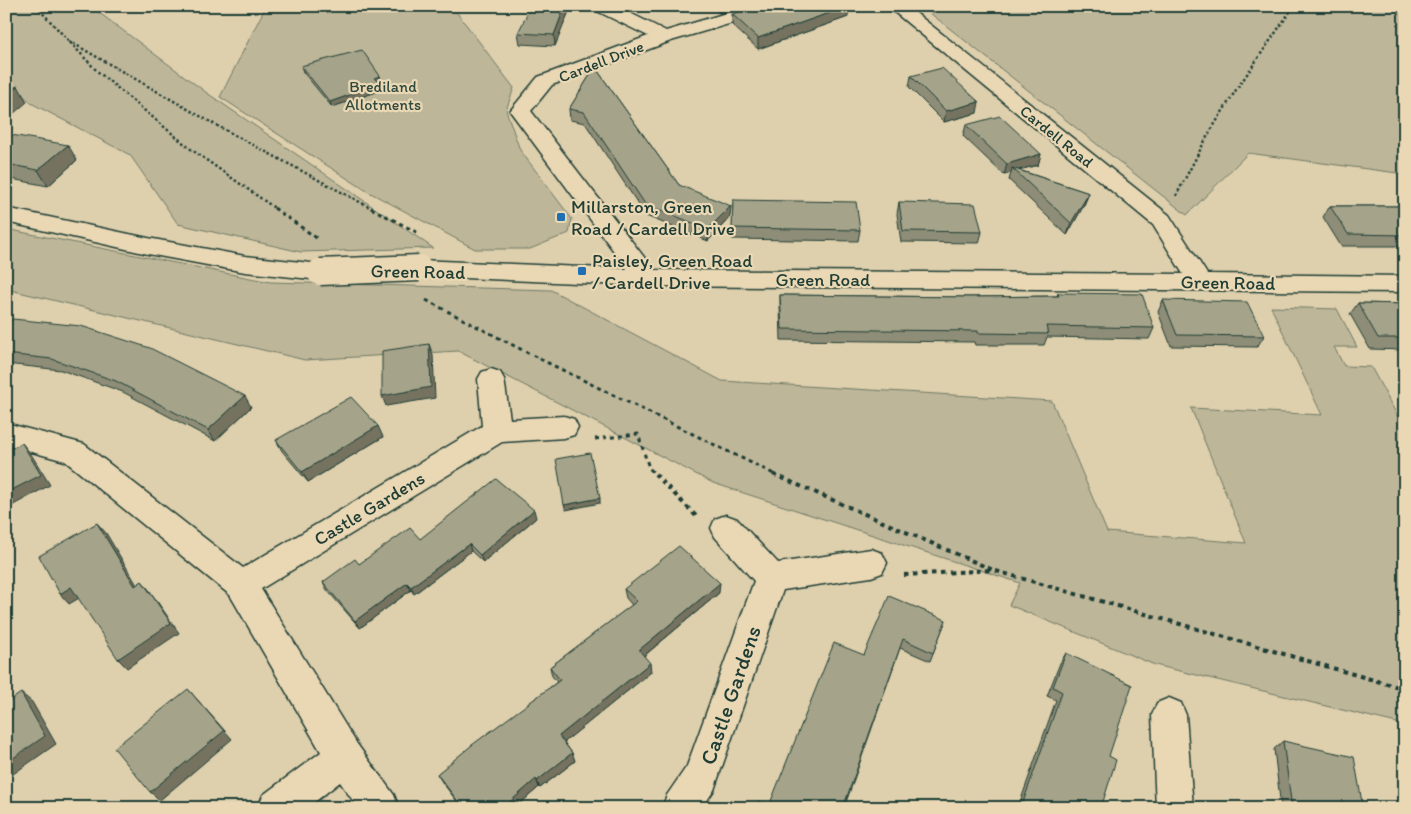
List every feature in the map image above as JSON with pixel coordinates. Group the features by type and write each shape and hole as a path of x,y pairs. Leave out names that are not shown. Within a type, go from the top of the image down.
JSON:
{"street":[{"name":"Cardell Drive","path":"601,6 664,37"},
{"name":"Cardell Drive","path":"647,278 520,111 545,81 664,37 771,6"},
{"name":"Cardell Road","path":"896,6 1161,220 1200,282"},
{"name":"Green Road","path":"6,215 148,246 235,262 320,272 420,268 647,278 1405,284"},
{"path":"491,379 497,432"},
{"name":"Castle Gardens","path":"241,584 497,432 564,427"},
{"path":"6,434 74,452 241,584 344,756 381,808"},
{"path":"726,528 771,578 871,563"},
{"name":"Castle Gardens","path":"680,808 701,777 771,578"},
{"path":"1169,715 1175,808"},
{"path":"276,808 344,756"}],"path":[{"path":"36,6 97,71 192,150 322,241"},
{"path":"1161,220 1181,188 1208,135 1236,90 1294,6"},
{"path":"64,38 214,124 422,235"},
{"path":"425,299 767,471 993,570 1405,689"},
{"path":"564,427 590,439 638,434 649,468 716,536 726,528"},
{"path":"871,563 889,576 993,570"}],"green space":[{"path":"6,6 90,6 207,93 433,248 301,252 178,224 130,155 31,103 6,79"},
{"name":"Brediland Allotments","path":"266,6 452,6 514,88 506,110 520,150 572,219 569,233 530,249 475,249 367,191 220,97"},
{"path":"921,6 1405,6 1405,174 1248,153 1187,215"},
{"path":"6,229 270,282 551,290 722,381 1052,401 1107,532 1246,543 1191,408 1322,415 1271,307 1337,309 1357,347 1334,347 1344,366 1371,367 1398,417 1405,418 1405,725 1155,665 1009,605 1020,583 713,483 458,351 305,360 6,289"}],"building":[{"path":"531,6 565,6 554,35 518,33"},
{"path":"761,6 849,6 758,38 732,14"},
{"path":"362,50 380,76 374,78 380,84 330,102 301,66"},
{"path":"595,67 679,185 731,206 708,229 645,204 584,112 569,109"},
{"path":"942,68 979,102 946,111 911,76"},
{"path":"18,86 6,96 6,90"},
{"path":"1000,116 1041,154 1007,164 966,125"},
{"path":"6,134 68,145 38,170 6,164"},
{"path":"1012,168 1089,193 1071,223"},
{"path":"733,200 856,202 860,230 732,228"},
{"path":"899,202 975,204 982,232 903,231"},
{"path":"1330,206 1405,206 1405,235 1348,234"},
{"path":"1058,293 1142,294 1154,328 1046,326 1048,334 978,333 978,331 782,329 780,295 969,297 1059,296"},
{"path":"1163,300 1247,302 1264,336 1177,335"},
{"path":"1358,303 1405,304 1405,338 1378,338"},
{"path":"13,319 81,326 150,348 245,396 208,430 116,381 52,359 6,354 6,327"},
{"path":"429,344 431,387 382,396 382,351"},
{"path":"351,397 378,426 302,472 276,440"},
{"path":"22,443 41,475 6,493 6,451"},
{"path":"590,453 600,498 564,505 556,459"},
{"path":"496,479 534,510 480,555 469,544 411,587 407,583 355,621 323,582 355,559 359,564 410,528 420,539"},
{"path":"97,523 135,586 142,581 171,623 118,659 71,587 60,594 39,556"},
{"path":"679,546 720,583 639,650 650,663 559,736 572,753 537,781 536,779 503,808 463,808 437,774 472,745 560,680 550,667 637,601 624,589"},
{"path":"889,596 946,620 933,653 903,639 843,808 833,805 833,808 755,808 758,801 769,806 834,643 864,655"},
{"path":"1066,653 1132,685 1109,756 1116,760 1101,808 1021,808 1062,692 1053,687"},
{"path":"188,689 224,731 150,792 114,748"},
{"path":"21,693 45,736 6,763 6,703"},
{"path":"1283,741 1354,757 1363,808 1292,808"}],"place":[{"name":"Millarston, Green Road / Cardell Drive","path":"561,217"},
{"name":"Paisley, Green Road / Cardell Drive","path":"582,271"}]}
